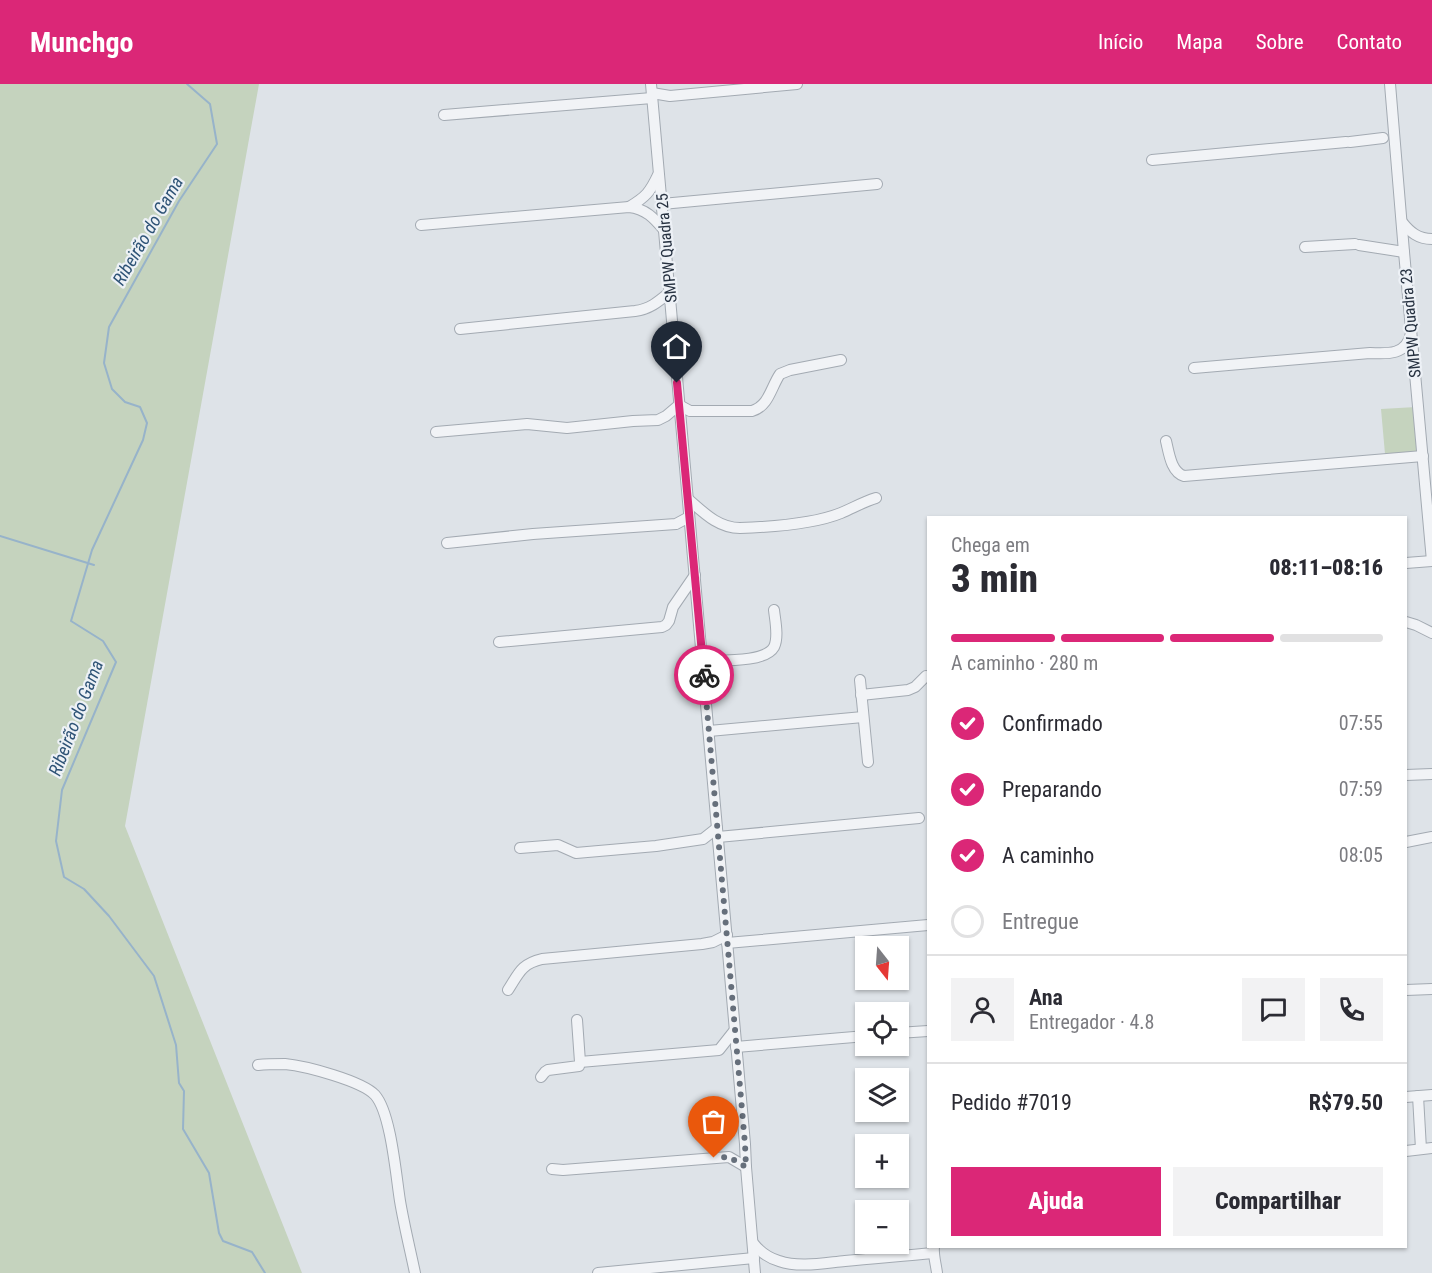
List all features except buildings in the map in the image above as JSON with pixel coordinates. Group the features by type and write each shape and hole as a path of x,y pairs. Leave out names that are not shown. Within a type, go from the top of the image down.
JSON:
{"street":[{"path":"444,115 796,84"},
{"name":"SMPW Quadra 23","path":"1390,84 1414,370 1426,455 1432,561"},
{"name":"SMPW Quadra 25","path":"652,95 755,1273"},
{"path":"1383,138 1386,132 1394,127"},
{"path":"1152,160 1383,138"},
{"path":"1383,138 1385,143 1395,146"},
{"path":"629,207 643,199 649,192 659,172"},
{"path":"662,204 877,184"},
{"path":"421,225 629,207 649,214 664,230"},
{"path":"1402,222 1420,237 1432,239"},
{"path":"1305,247 1357,244 1404,252"},
{"path":"460,329 635,311 654,305 670,292"},
{"path":"1194,368 1397,352 1408,343 1411,330"},
{"path":"1390,353 1402,356 1414,370"},
{"path":"658,420 679,405 690,411 758,409 765,403 780,374 841,360"},
{"path":"436,432 527,424 567,428 658,420 682,430"},
{"path":"1166,441 1175,470 1184,476 1426,455"},
{"path":"687,499 713,520 733,528 806,522 842,513 876,498"},
{"path":"447,543 713,520"},
{"path":"1407,563 1432,561"},
{"path":"498,642 662,627 669,621 673,607 695,575"},
{"path":"702,662 759,658 770,652 776,641 774,610"},
{"path":"1407,622 1432,633"},
{"path":"861,695 909,690 926,676"},
{"path":"860,680 868,762"},
{"path":"708,731 863,717"},
{"path":"1407,775 1432,774"},
{"path":"520,848 558,845 576,853 919,818"},
{"path":"703,839 718,837"},
{"path":"1407,842 1432,837"},
{"path":"508,990 524,966 534,961 702,945 727,939 927,925"},
{"path":"1407,990 1432,989"},
{"path":"541,1077 548,1070 577,1067 580,1062 577,1020"},
{"path":"719,1050 734,1031"},
{"path":"909,1032 927,1031"},
{"path":"736,1047 855,1037"},
{"path":"580,1062 719,1050 738,1066"},
{"path":"258,1065 285,1064 311,1069 358,1083 374,1094 386,1118 400,1203 415,1273"},
{"path":"1407,1097 1432,1095"},
{"path":"1407,1151 1426,1149 1418,1096"},
{"path":"552,1169 729,1157 745,1144"},
{"path":"729,1157 746,1167"},
{"path":"753,1243 759,1250 780,1262 814,1264 934,1250 937,1273"},
{"path":"598,1273 754,1258"}],"green space":[{"path":"0,84 259,84 125,826 302,1273 0,1273"},
{"path":"1416,407 1420,452 1385,454 1381,409"}],"waterway":[{"name":"Ribeirão do Gama","path":"187,84 210,104 217,144 179,201 109,327 104,363 112,389 125,402 140,407 147,423 143,440 92,550 71,621 103,641 116,662 62,790 56,841 64,877 84,889 109,916 154,976 176,1045 179,1083 184,1091 183,1129 209,1173 219,1233 223,1241 252,1252 265,1273"},
{"path":"0,536 94,565"}],"way so far":[{"path":"704,675 746,1167 729,1157 714,1158"}],"route":[{"path":"677,383 704,675"}]}
